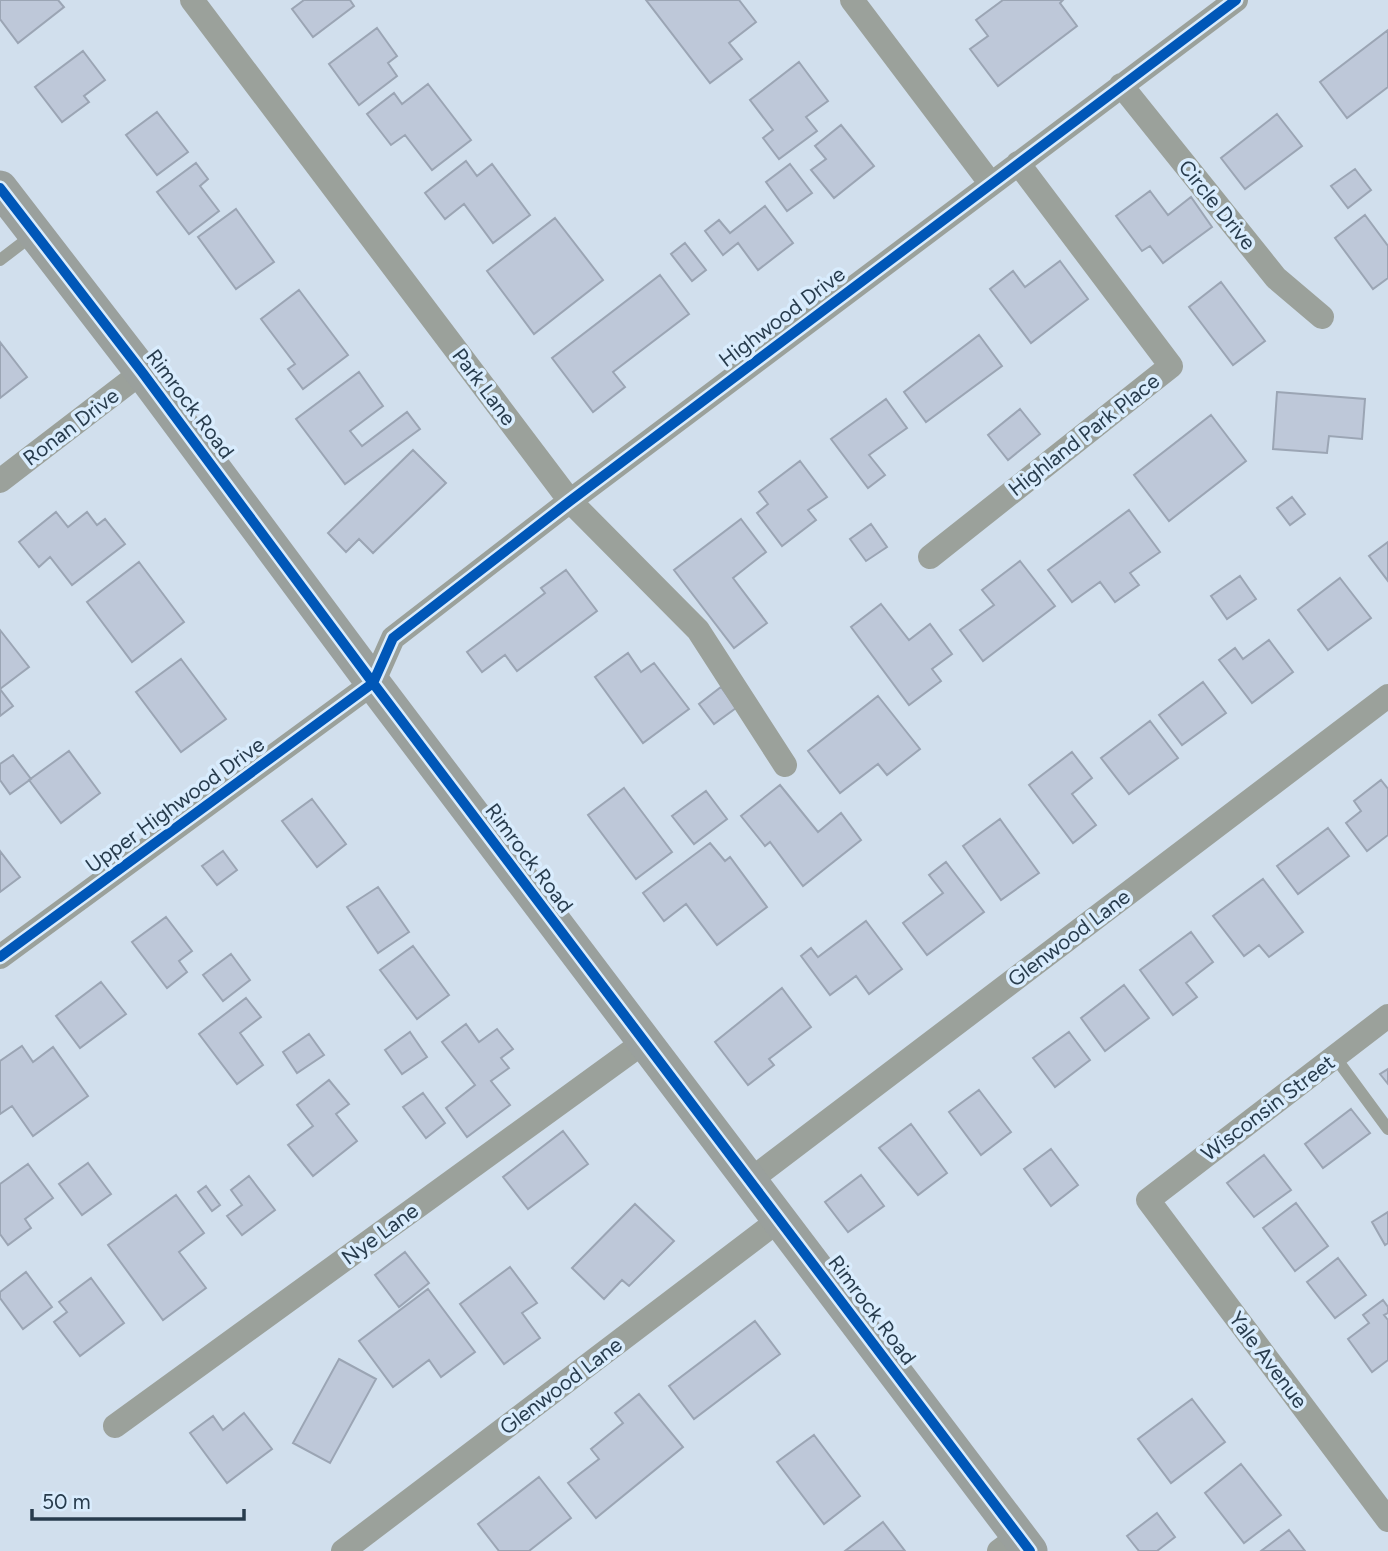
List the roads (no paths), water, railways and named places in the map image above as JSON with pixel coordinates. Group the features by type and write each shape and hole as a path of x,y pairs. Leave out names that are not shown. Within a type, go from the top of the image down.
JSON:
{"main road":[{"name":"Rimrock Road","path":"0,188 142,372 779,1220 1016,1546"}],"street":[{"name":"Park Lane","path":"192,0 570,501 698,630 785,765"},
{"path":"852,0 991,184"},
{"name":"Highwood Drive","path":"373,683 393,638 570,501 1236,0"},
{"name":"Circle Drive","path":"1121,85 1276,278 1322,317"},
{"name":"Highland Park Place","path":"930,557 1171,366 1018,163"},
{"name":"Ronan Drive","path":"0,481 142,372"},
{"name":"Upper Highwood Drive","path":"0,957 373,683"},
{"name":"Glenwood Lane","path":"749,1181 1388,696"},
{"name":"Wisconsin Street","path":"1148,1200 1388,1016"},
{"name":"Nye Lane","path":"115,1426 644,1042"},
{"name":"Yale Avenue","path":"1148,1200 1388,1520"},
{"name":"Glenwood Lane","path":"343,1551 779,1220"}],"lane":[{"path":"0,260 34,234"},
{"path":"1335,1057 1388,1129"}]}
